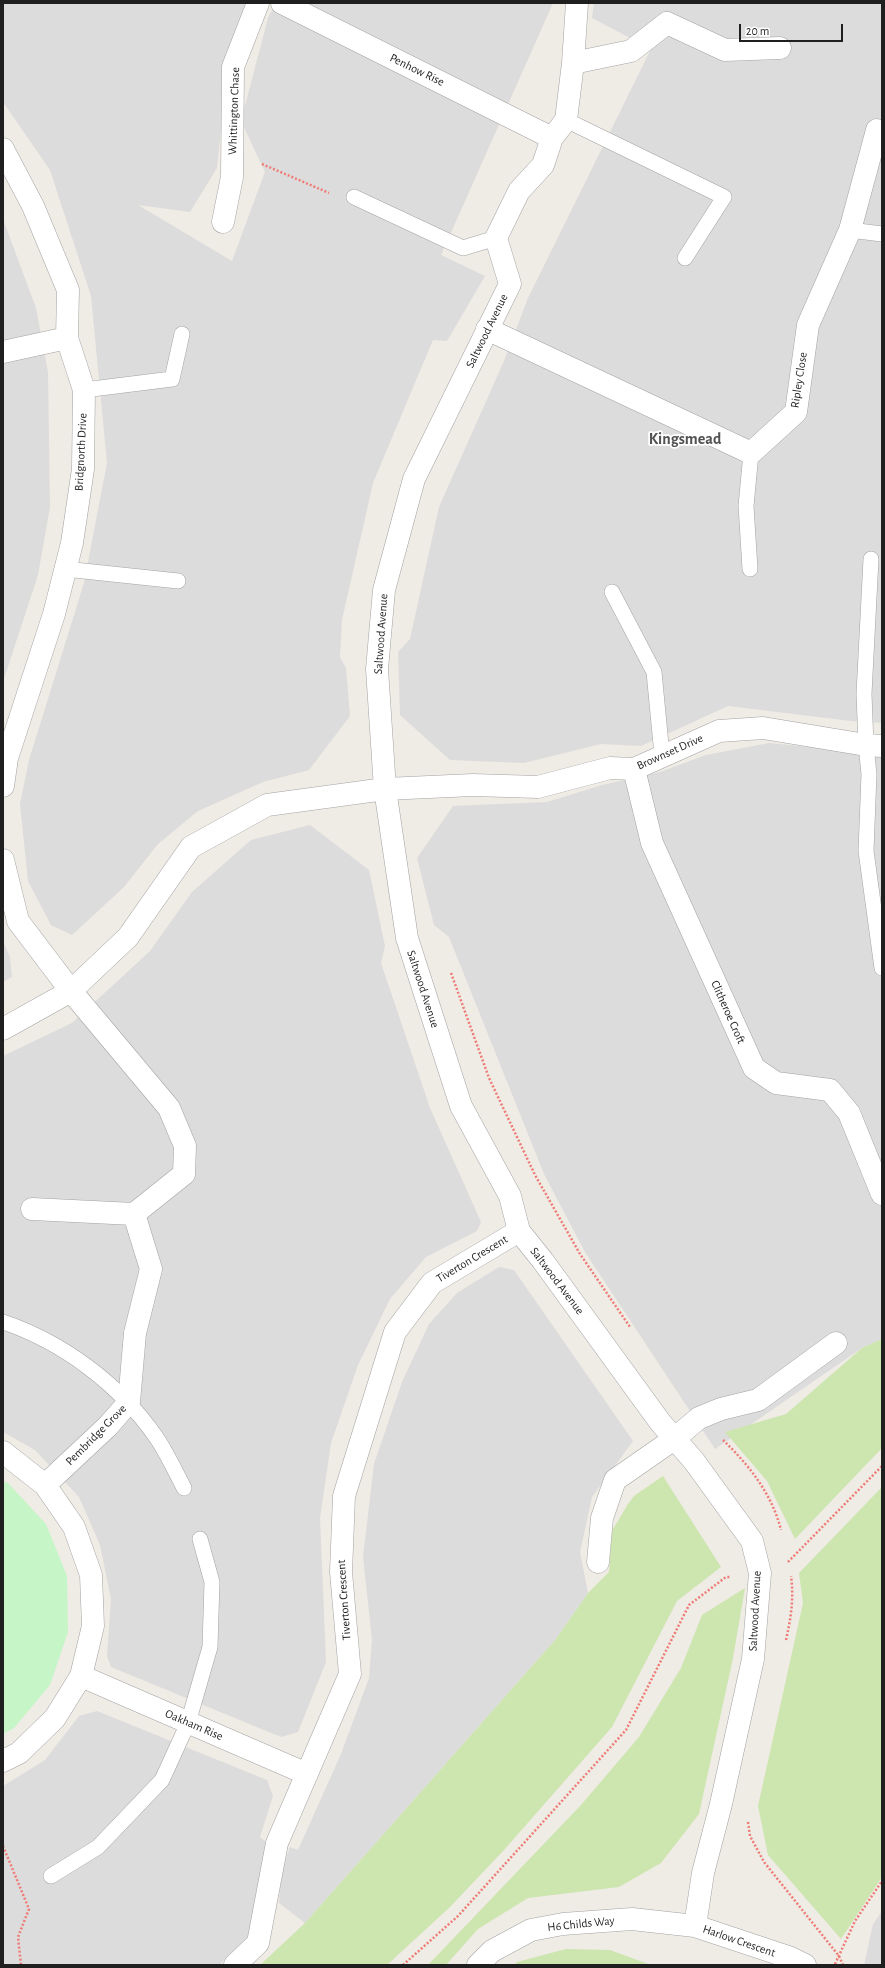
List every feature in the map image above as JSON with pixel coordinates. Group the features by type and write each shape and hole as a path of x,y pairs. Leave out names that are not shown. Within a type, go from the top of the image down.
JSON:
{"street":[{"name":"Whittington Chase","path":"223,222 232,177 233,67 258,3"},
{"name":"Penhow Rise","path":"282,3 552,138"},
{"path":"496,238 519,191 543,165 552,138 566,120 573,63 577,3"},
{"path":"573,63 631,51 667,23 725,50 780,48"},
{"name":"Ripley Close","path":"751,453 796,412 808,325 850,230 878,130"},
{"name":"Bridgnorth Drive","path":"3,149 33,206 68,290 67,338 84,390 83,469 72,543 54,614 5,758 3,786"},
{"name":"Saltwood Avenue","path":"496,238 510,284 414,479 384,590 377,669 386,789 407,938 461,1106 510,1196 519,1231 543,1261 660,1422 694,1461 752,1541 760,1573 753,1659 721,1804 703,1873 695,1926"},
{"path":"487,330 751,453"},
{"path":"3,352 67,338"},
{"name":"Brownset Drive","path":"3,1029 71,991 128,937 191,847 267,805 386,789 473,786 538,787 610,768 634,769 662,755 719,731 763,728 874,745"},
{"name":"Clitheroe Croft","path":"634,769 652,843 754,1068 776,1083 830,1090 849,1113 882,1194"},
{"path":"3,860 18,921 71,991 169,1108 185,1146 184,1174 134,1214 32,1209"},
{"name":"Pembridge Grove","path":"45,1485 108,1426 129,1402 135,1333 151,1269 134,1214"},
{"name":"Tiverton Crescent","path":"236,1965 258,1943 277,1843 350,1674 341,1572 344,1496 395,1332 432,1282 519,1231"},
{"path":"598,1562 602,1518 615,1480 674,1439 699,1418 721,1410 758,1400 836,1342"},
{"path":"3,1452 45,1485 74,1527 91,1575 93,1626 80,1676 55,1718 19,1753 3,1761"},
{"name":"Oakham Rise","path":"80,1676 307,1774"},
{"name":"H6 Childs Way","path":"478,1965 492,1951 531,1930 563,1924 632,1919 695,1926"},
{"name":"Harlow Crescent","path":"695,1926 791,1958 805,1965"}],"lane":[{"path":"566,120 724,197 685,258"},
{"path":"354,197 463,248 496,238"},
{"path":"850,230 882,234"},
{"path":"84,390 172,379 182,334"},
{"path":"750,569 746,506 751,453"},
{"path":"871,559 864,694 874,745 869,774 866,851 882,968"},
{"path":"65,569 178,581"},
{"path":"612,592 654,672 662,755"},
{"path":"3,1322 26,1330 78,1360 129,1402 157,1438 184,1488"},
{"path":"51,1876 98,1847 162,1780 188,1723 210,1647 212,1582 200,1539"}],"path":[{"path":"232,151 327,193 354,197"},
{"path":"403,1965 458,1916 626,1730 689,1606 726,1577 760,1573 789,1562 882,1466"},
{"path":"3,1846 29,1909 18,1937 21,1965"},
{"path":"834,1965 855,1921 882,1881"}],"shaded area":[{"path":"3,3 248,3 229,50 217,168 190,212 138,205 232,261 265,172 241,121 268,18 276,3 553,3 441,255 485,276 447,341 433,340 373,483 342,620 340,657 346,668 350,716 309,770 263,782 198,811 158,844 124,887 72,935 51,925 28,881 20,804 29,760 84,583 107,463 91,296 50,170 3,102"},
{"path":"594,3 882,3 882,723 851,721 728,706 641,746 601,744 524,763 450,760 400,715 398,652 410,639 439,507 504,361 528,298 651,49 592,18"},
{"path":"3,219 36,308 48,372 50,507 38,575 3,682"},
{"path":"769,743 882,754 882,1339 862,1348 715,1449 585,1252 544,1174 449,937 434,925 417,858 453,806 547,802 602,785 660,772 706,755"},
{"path":"310,825 369,870 385,946 381,963 430,1108 481,1222 477,1231 426,1257 390,1299 358,1365 331,1443 320,1518 326,1662 298,1732 281,1737 111,1667 107,1656 111,1599 100,1545 79,1497 35,1450 3,1432 3,1056 72,1023 150,951 192,892 251,840"},
{"path":"3,941 10,957 12,977 3,982"},
{"path":"499,1267 514,1270 633,1441 592,1497 580,1552 588,1593 555,1640 305,1923 279,1903 281,1872 290,1847 298,1850 341,1754 369,1678 372,1640 363,1557 374,1464 402,1382 429,1324 457,1293"},
{"path":"97,1711 267,1780 273,1796 260,1837 267,1843 250,1936 219,1965 3,1965 3,1786 45,1760 79,1716"},
{"path":"882,1911 882,1965 864,1965 873,1924"}],"green space":[{"path":"882,1339 882,1448 795,1539 767,1481 725,1432 786,1414 862,1348"},
{"path":"663,1476 721,1567 677,1601 612,1727 504,1850 450,1907 387,1965 260,1965 305,1923 555,1640 588,1593 609,1572 612,1531 628,1504 634,1496"},
{"path":"3,1481 8,1483 46,1524 67,1576 68,1632 50,1685 14,1728 3,1734"},
{"path":"882,1487 882,1877 841,1939 768,1855 758,1806 803,1603 799,1573"},
{"path":"745,1588 733,1658 699,1814 661,1863 619,1887 528,1898 478,1929 446,1965 428,1965 581,1805 639,1737 681,1668 702,1615"},
{"path":"566,1949 610,1950 651,1965 514,1965 517,1962"}],"district":[{"name":"Kingsmead","path":"685,439"}]}
